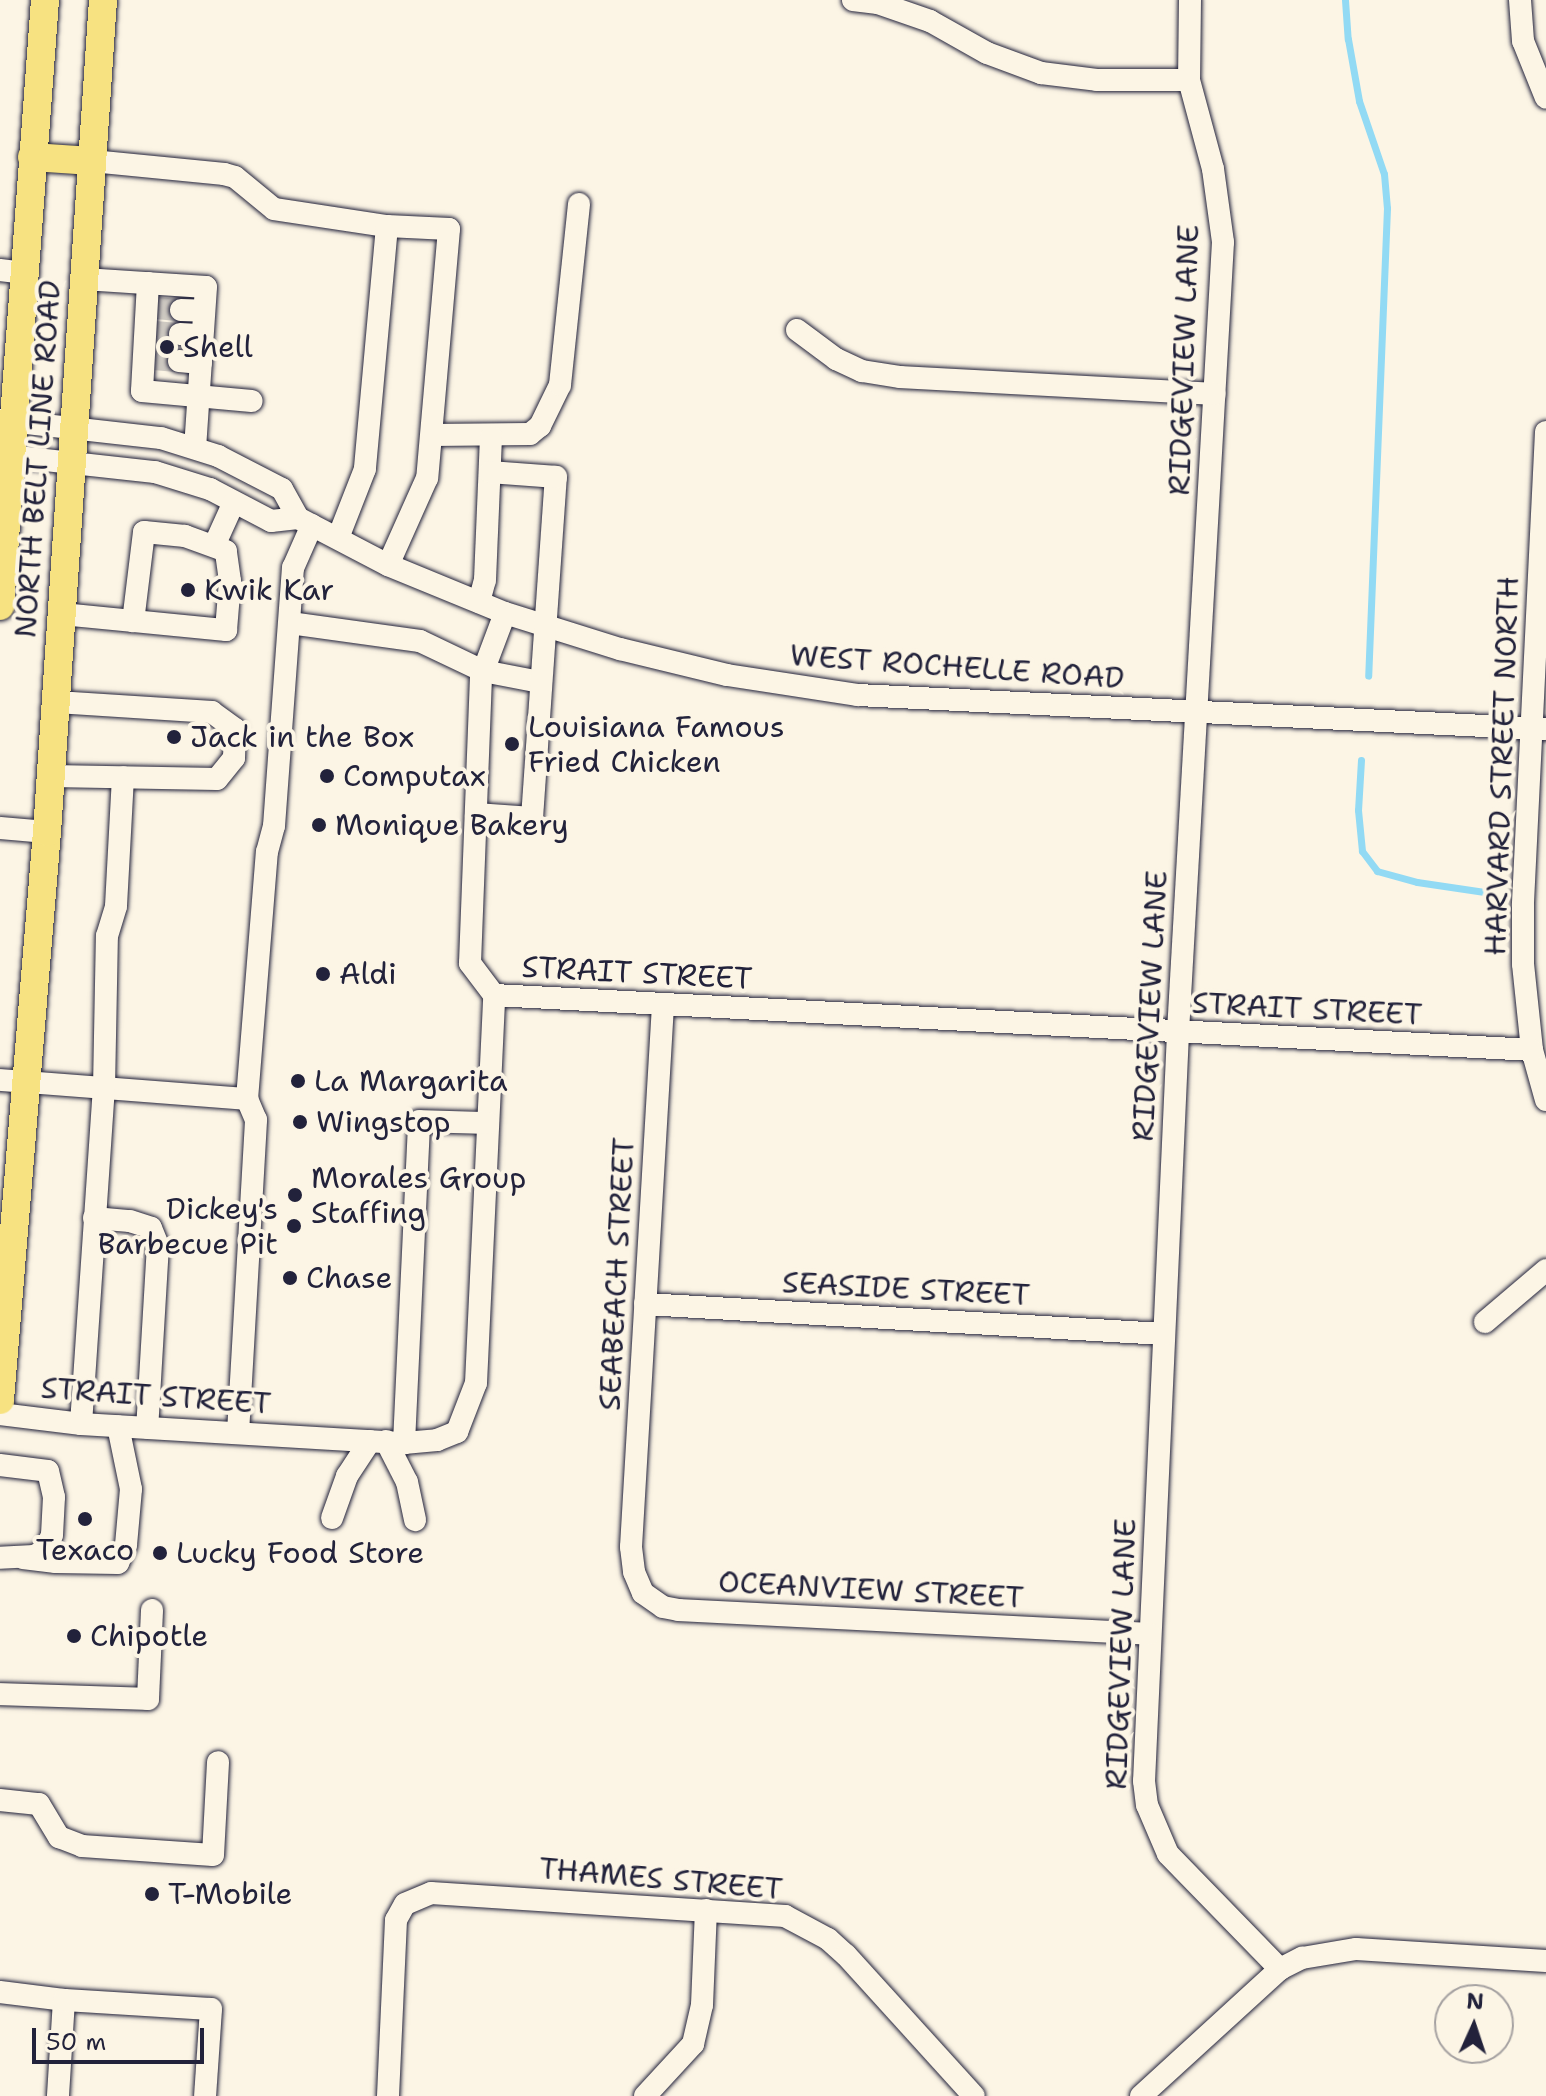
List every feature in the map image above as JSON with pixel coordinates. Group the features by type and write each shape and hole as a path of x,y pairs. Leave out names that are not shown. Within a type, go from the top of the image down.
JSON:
{"main road":[{"name":"NORTH BELT LINE ROAD","path":"0,606 12,272 32,157 45,0"},
{"name":"NORTH BELT LINE ROAD","path":"0,1400 14,1081 47,832 103,0"},
{"path":"32,157 92,161"}],"street":[{"path":"853,0 878,2 930,21 987,53 1041,73 1097,80 1189,80"},
{"name":"RIDGEVIEW LANE","path":"1190,0 1189,80 1213,169 1223,242 1178,1033 1144,1781 1155,1830 1168,1854 1280,1969"},
{"path":"1520,0 1523,41 1546,98"},
{"path":"92,161 224,174 235,177 274,209 387,226 449,229 427,478 388,565"},
{"path":"432,435 491,437 530,434 540,426 560,385 579,204"},
{"path":"338,538 365,469 387,226"},
{"path":"84,279 206,287 193,311 191,334 190,362 198,396 195,448"},
{"path":"148,283 152,308 149,359 142,391 252,401"},
{"path":"797,330 836,359 862,371 888,375 1215,394"},
{"name":"WEST ROCHELLE ROAD","path":"6,421 161,438 195,448 218,456 282,489 305,521 388,565 505,613 620,649 799,689 1197,713 1539,728"},
{"name":"HARVARD STREET NORTH","path":"1546,432 1539,728 1523,905 1523,964 1532,1050 1546,1100"},
{"path":"479,602 485,580 491,437"},
{"name":"WEST ROCHELLE ROAD","path":"5,455 155,472 210,489 271,521 305,521"},
{"path":"476,814 532,818 556,477 490,472"},
{"path":"214,546 234,502"},
{"path":"238,1433 256,1120 247,1099 293,568 305,521"},
{"path":"62,614 133,621 226,630 230,581 226,551 185,536 144,532 133,621"},
{"path":"494,995 470,963 483,671 505,613"},
{"path":"290,623 420,641 483,671 540,682"},
{"path":"51,776 217,779 234,758 235,729 212,712 56,702"},
{"path":"81,1424 104,1088 106,951 116,906 123,777"},
{"path":"0,828 47,832"},
{"name":"STRAIT STREET","path":"0,1414 81,1424 387,1442 437,1440 457,1432 476,1383 494,995 1532,1050"},
{"name":"SEABEACH STREET","path":"631,1547 663,1005"},
{"path":"14,1081 247,1099"},
{"path":"415,1520 407,1482 387,1442 419,1121 488,1123"},
{"path":"94,1218 130,1221 151,1228 158,1245 147,1428"},
{"path":"1485,1322 1546,1270"},
{"name":"SEASIDE STREET","path":"645,1304 1164,1334"},
{"path":"0,1558 118,1563 126,1545 131,1489 118,1426"},
{"path":"332,1518 347,1476 387,1442"},
{"path":"0,1465 42,1468 52,1477 51,1540 41,1553 23,1558"},
{"name":"OCEANVIEW STREET","path":"631,1547 634,1572 643,1593 663,1607 679,1610 1149,1634"},
{"path":"0,1694 148,1699 152,1610"},
{"path":"0,1800 39,1804 59,1837 82,1846 213,1855 218,1762"},
{"name":"THAMES STREET","path":"388,2096 396,1920 405,1904 431,1893 785,1916 828,1939 974,2096"},
{"path":"645,2096 693,2044 702,2005 706,1910"},
{"path":"1141,2096 1280,1969 1302,1958 1356,1949 1546,1961"},
{"path":"0,1992 64,2000 211,2009 205,2096"},
{"path":"58,2096 64,2000"}],"waterway":[{"path":"1345,0 1359,101 1384,174 1387,208 1368,676"},
{"path":"1361,760 1358,810 1362,851 1377,871 1417,882 1491,893"}],"tunnel":[{"path":"156,308 181,310"},
{"path":"155,332 180,334"},
{"path":"154,359 179,361"}],"place":[{"name":"Shell","path":"167,347"},
{"name":"Kwik Kar","path":"188,590"},
{"name":"Jack in the Box","path":"174,737"},
{"name":"Louisiana Famous Fried Chicken","path":"512,744"},
{"name":"Computax","path":"327,776"},
{"name":"Monique Bakery","path":"319,825"},
{"name":"Aldi","path":"323,974"},
{"name":"La Margarita","path":"298,1081"},
{"name":"Wingstop","path":"300,1122"},
{"name":"Morales Group Staffing","path":"295,1195"},
{"name":"Dickey's Barbecue Pit","path":"294,1226"},
{"name":"Chase","path":"290,1278"},
{"name":"Texaco","path":"85,1519"},
{"name":"Lucky Food Store","path":"160,1553"},
{"name":"Chipotle","path":"74,1636"},
{"name":"T-Mobile","path":"152,1894"}]}
